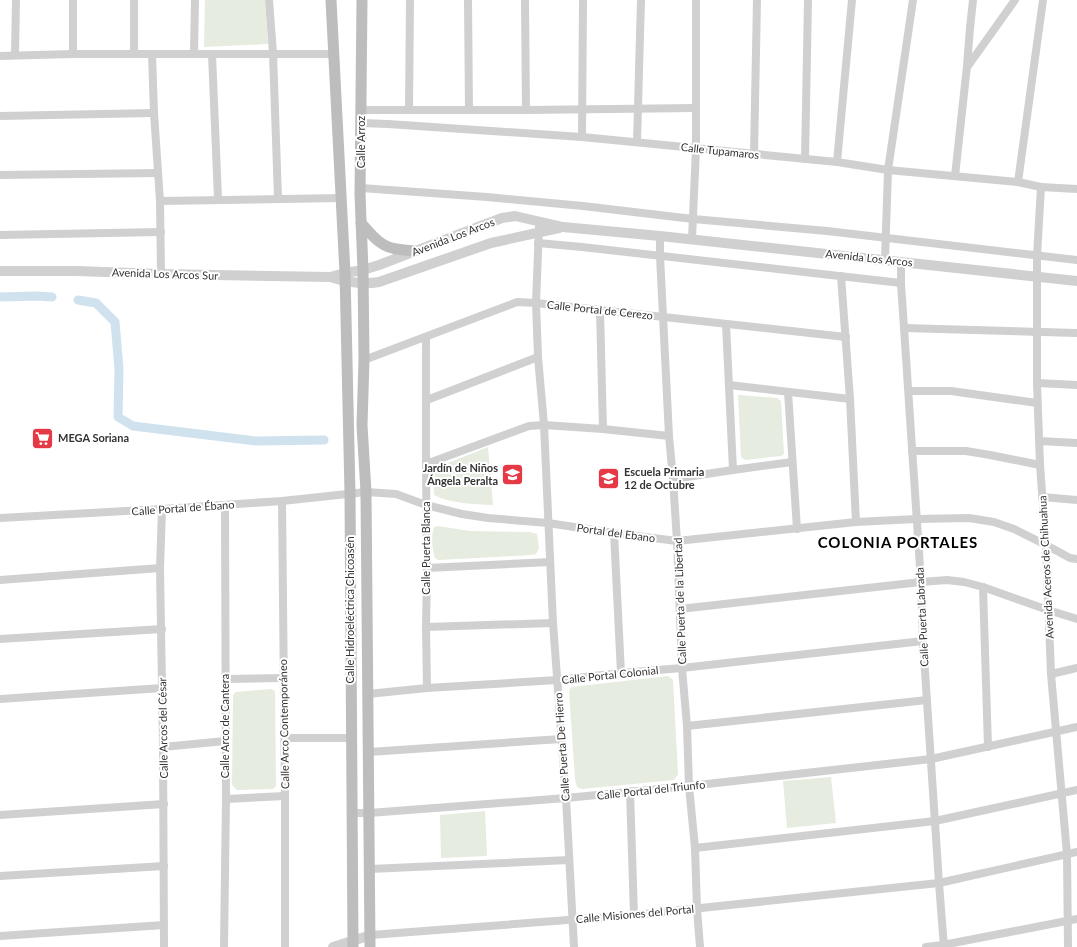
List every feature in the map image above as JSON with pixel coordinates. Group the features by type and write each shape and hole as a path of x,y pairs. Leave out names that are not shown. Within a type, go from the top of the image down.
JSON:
{"main road":[{"name":"Calle Arroz","path":"331,0 345,277"},
{"name":"Calle Arroz","path":"362,0 361,223 363,284"},
{"path":"361,223 382,244 392,248 414,251"},
{"name":"Calle Hidroeléctrica Chicoasén","path":"345,277 350,493 352,944"},
{"name":"Calle Hidroeléctrica Chicoasén","path":"363,284 364,360 362,425 366,492 370,947"}],"street":[{"path":"16,0 16,55"},
{"path":"73,0 73,54"},
{"path":"134,0 134,53"},
{"path":"194,54 195,0"},
{"path":"269,0 278,198"},
{"path":"409,109 410,0"},
{"path":"468,0 469,110"},
{"path":"525,0 526,110"},
{"path":"582,136 583,0"},
{"path":"637,142 641,0"},
{"path":"692,239 696,148 696,0"},
{"path":"754,154 757,0"},
{"path":"805,159 808,0"},
{"path":"837,162 852,0"},
{"path":"885,260 888,170 913,0"},
{"path":"955,176 973,0"},
{"path":"967,66 1015,0"},
{"path":"1018,182 1043,0"},
{"path":"0,56 134,53 334,54"},
{"path":"152,54 154,113 160,201 161,274"},
{"path":"212,54 218,199"},
{"path":"361,110 583,110 696,108"},
{"path":"0,116 154,113"},
{"name":"Calle Tupamaros","path":"361,123 582,136 837,162 888,170 1077,189"},
{"path":"0,175 158,173"},
{"name":"Avenida Aceros de Chihuahua","path":"1040,186 1036,277 1036,383 1052,674 1067,854 1068,947"},
{"path":"361,188 487,197 583,206 693,219 827,231 1077,260"},
{"path":"160,201 341,198"},
{"name":"Avenida Los Arcos","path":"345,277 473,229 515,216 563,227 692,239 1077,281"},
{"name":"Calle Puerta De Hierro","path":"539,222 536,303 538,356 544,425 553,623 566,798 574,947"},
{"name":"Avenida Los Arcos","path":"345,277 363,284 379,282 491,243 538,237 563,227"},
{"path":"0,235 161,232"},
{"path":"660,236 660,256"},
{"name":"Avenida Los Arcos","path":"538,237 582,247 902,283"},
{"name":"Calle Puerta de la Libertad","path":"660,256 668,436 673,480 677,541 682,668 687,726 689,786 695,848 700,947"},
{"name":"Calle Puerta Labrada","path":"902,262 904,328 921,582 923,641 944,946"},
{"name":"Avenida Los Arcos Sur","path":"0,270 345,277"},
{"path":"841,276 850,399 856,522"},
{"name":"Calle Portal de Cerezo","path":"364,360 517,302 846,337"},
{"path":"600,310 603,429"},
{"path":"726,324 733,470"},
{"path":"904,328 1077,333"},
{"name":"Calle Puerta Blanca","path":"426,337 427,688"},
{"path":"426,400 538,356"},
{"path":"1036,383 1077,385"},
{"path":"729,385 850,399"},
{"path":"908,391 950,391 1038,403"},
{"path":"788,392 797,528"},
{"path":"426,464 525,427 544,425 603,429 668,436"},
{"path":"1039,441 1077,443"},
{"path":"912,450 966,452 1040,465"},
{"path":"673,480 792,462"},
{"name":"Calle Portal de Ébano","path":"0,518 282,501 366,492"},
{"name":"Portal del Ebano","path":"366,492 387,492 396,494 462,514 488,518 548,523 677,541 856,522 969,518 994,522 1014,529 1070,558 1077,559"},
{"path":"1042,498 1077,500"},
{"name":"Calle Arco Contemporáneo","path":"282,501 283,678 285,738 285,947"},
{"name":"Calle Arco de Cantera","path":"224,947 226,799 225,505"},
{"name":"Calle Arcos del César","path":"162,509 160,568 164,747 164,947"},
{"path":"614,533 621,673"},
{"path":"427,568 550,562"},
{"path":"0,580 160,568"},
{"path":"680,609 947,580 964,582 983,587 1077,619"},
{"path":"983,587 988,748"},
{"path":"426,627 553,623"},
{"path":"0,639 162,629"},
{"name":"Calle Portal Colonial","path":"368,694 427,688 557,680 682,668 923,641"},
{"path":"1052,674 1077,668"},
{"path":"225,679 283,678"},
{"path":"0,699 162,688"},
{"path":"687,726 928,700"},
{"name":"Calle Portal del Triunfo","path":"352,813 566,798 931,759 988,748 1077,727"},
{"path":"285,738 351,738"},
{"path":"369,752 561,739"},
{"path":"164,747 225,741"},
{"path":"695,848 935,821 1077,790"},
{"path":"630,791 634,915"},
{"path":"226,799 285,796"},
{"path":"0,815 164,804"},
{"name":"Calle Misiones del Portal","path":"334,947 352,944 371,934 634,915 939,883 1077,852"},
{"path":"370,869 569,860"},
{"path":"0,876 164,866"},
{"path":"926,947 944,946 1077,919"},
{"path":"0,936 164,925"}],"shaded area":[{"path":"205,0 265,0 268,44 204,47"},
{"path":"738,395 777,398 781,401 784,454 781,456 745,460 741,457"},
{"path":"488,447 493,505 455,502 434,495 433,469"},
{"path":"438,526 470,531 530,532 537,534 539,548 536,554 532,555 438,560 435,558 432,539 434,527"},
{"path":"668,676 673,680 678,774 674,780 582,789 577,787 575,779 569,691 571,687"},
{"path":"271,689 275,691 276,786 273,789 237,790 232,785 233,695 236,692"},
{"path":"831,777 836,823 787,828 783,781"},
{"path":"485,811 487,856 441,858 440,815"}],"waterway":[{"path":"0,297 52,297"},
{"path":"78,300 96,303 115,322 119,369 118,417 133,426 256,441 324,440"}],"place":[{"name":"MEGA Soriana","path":"43,438"},
{"name":"Jardín de Niños Ángela Peralta","path":"513,474"},
{"name":"Escuela Primaria 12 de Octubre","path":"608,478"}],"district":[{"name":"COLONIA PORTALES","path":"898,543"}]}
